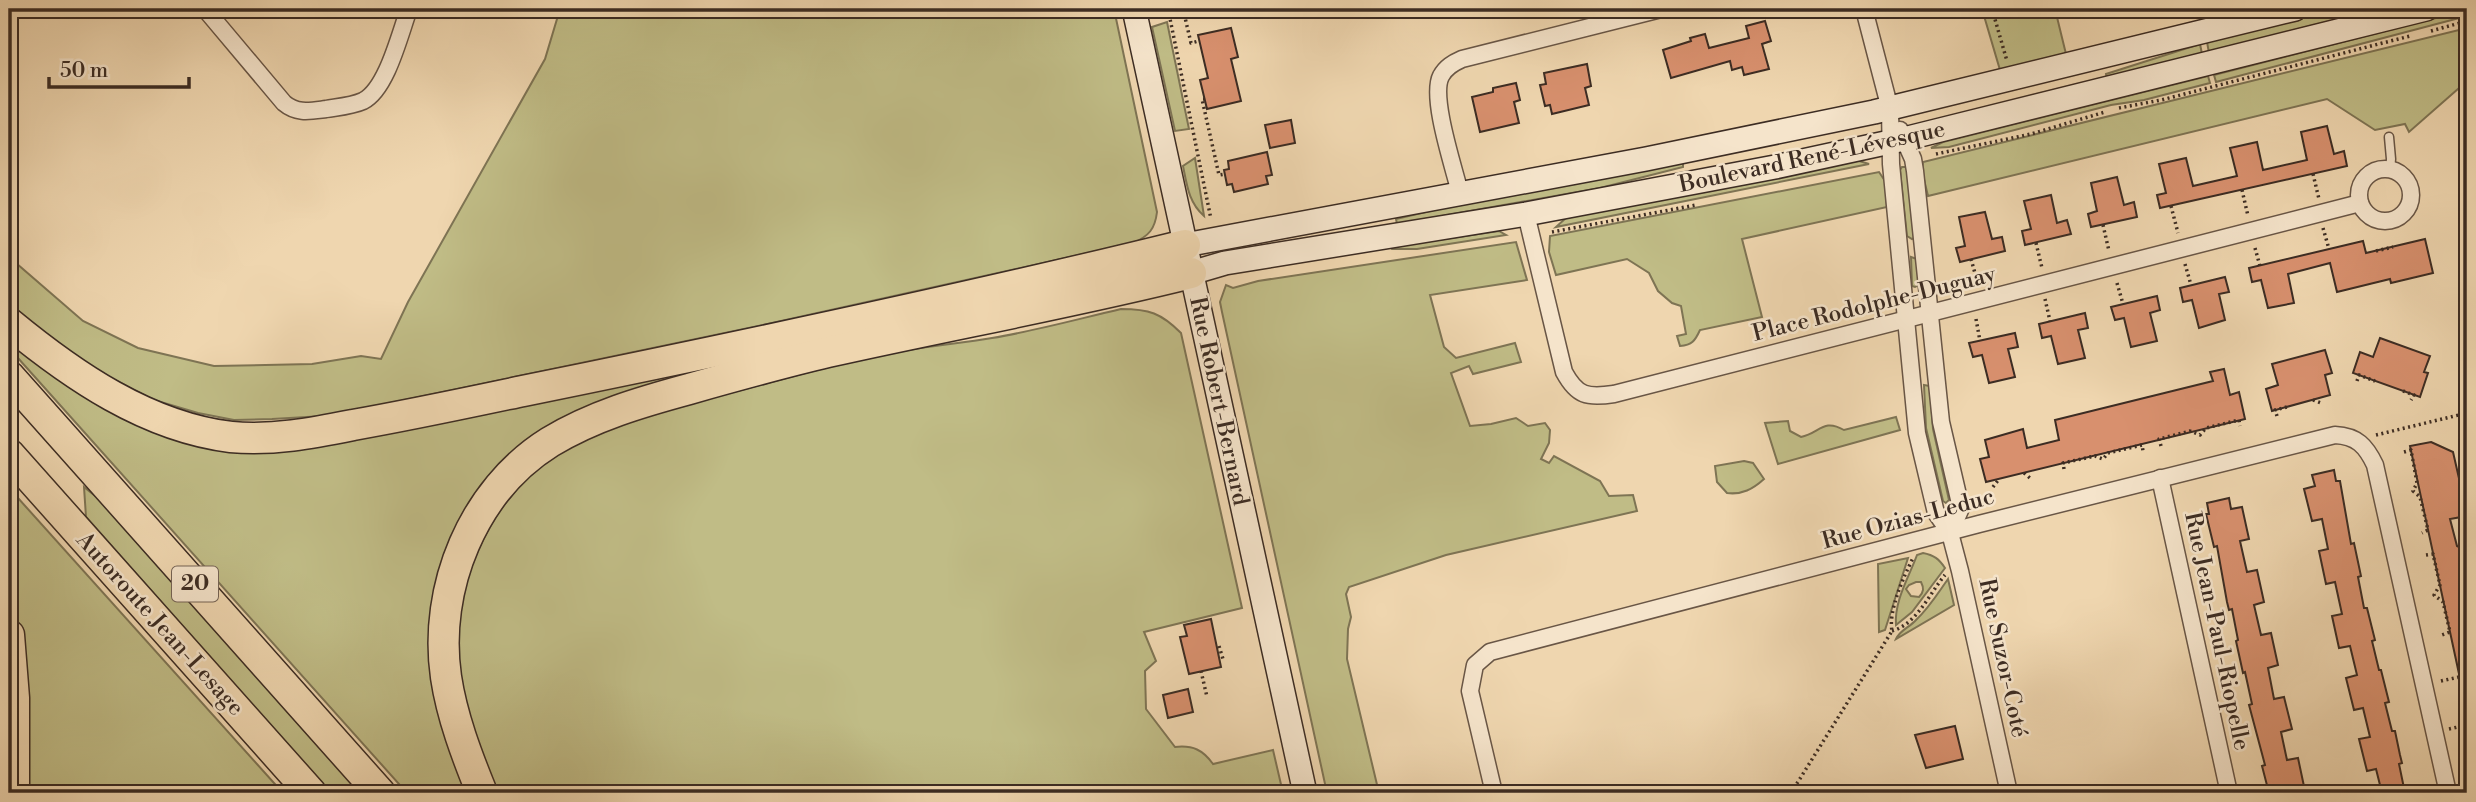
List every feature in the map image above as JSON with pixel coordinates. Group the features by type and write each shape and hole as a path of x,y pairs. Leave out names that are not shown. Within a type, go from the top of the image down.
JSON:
{"highway":[{"path":"9,323 88,381 149,414 211,434 246,438 278,437 431,411 659,363 1188,259"},
{"path":"482,793 460,734 446,677 446,605 456,566 481,512 503,482 541,449 566,433 602,416 780,363 1188,259"},
{"name":"20","path":"9,376 380,793"},
{"name":"Autoroute Jean-Lesage","path":"9,454 311,793"},
{"path":"9,635 14,678 14,793"}],"main road":[{"name":"Rue Robert-Bernard","path":"1134,9 1306,793"},
{"name":"Boulevard René-Lévesque","path":"1188,259 1460,193 1646,159 1890,109 2295,9"},
{"name":"Boulevard René-Lévesque","path":"1188,259 1225,263 1526,214 1898,141 2428,20"}],"street":[{"path":"205,9 284,103 292,109 302,111 357,103 373,94 383,80 409,9"},
{"path":"1460,193 1438,101 1441,76 1451,64 1661,9"},
{"name":"Rue Suzor-Coté","path":"1864,9 1898,141 1913,159 1942,431 1961,508 1950,533"},
{"name":"Rue Suzor-Coté","path":"1898,141 1891,164 1917,433 1936,513 1950,533 2009,793"},
{"path":"2390,170 2399,173 2409,186 2411,194 2406,209 2394,219 2386,221 2370,216 2360,203 2360,187 2364,180 2376,171 2390,170"},
{"name":"Place Rodolphe-Duguay","path":"1526,214 1564,372 1575,389 1584,394 1614,394 2360,203"},
{"path":"1900,248 1923,246"},
{"path":"1913,376 1935,374"},
{"name":"Rue Ozias-Leduc","path":"1494,793 1470,691 1475,665 1490,652 2330,435 2344,435 2358,440 2366,448 2375,465 2448,793"},
{"name":"Rue Jean-Paul-Riopelle","path":"2160,478 2229,793"}],"lane":[{"path":"2389,137 2390,170"}],"path":[{"path":"1168,9 1211,218"},
{"path":"1183,9 1191,43 1199,41"},
{"path":"1992,9 2009,68"},
{"path":"2428,20 2467,21"},
{"path":"2116,109 2161,100 2418,34"},
{"path":"1205,99 1202,99 1219,175 1225,174"},
{"name":"Boulevard René-Lévesque","path":"1928,156 2031,134 2110,110"},
{"path":"2312,174 2323,213"},
{"path":"2103,225 2123,304"},
{"path":"2036,243 2050,321"},
{"path":"2376,251 2393,247"},
{"path":"1971,259 1980,341"},
{"path":"2357,381 2359,375 2375,381"},
{"path":"2403,391 2414,395 2411,400"},
{"path":"2312,400 2321,402"},
{"path":"2277,416 2275,410 2287,407"},
{"path":"2374,435 2467,413"},
{"path":"2161,446 2159,439 2190,431 2200,435 2206,428 2239,420 2241,426"},
{"path":"2064,469 2063,463 2095,456 2103,459 2108,453 2142,444 2143,451"},
{"path":"2404,452 2411,450 2417,483 2413,491 2420,497 2428,530 2422,533"},
{"path":"2024,473 2030,478"},
{"path":"1993,487 1999,479"},
{"path":"2426,555 2433,554 2440,585 2434,595 2444,602 2450,632 2442,635"},
{"path":"1791,793 1892,631 1891,618 1914,556"},
{"path":"1892,631 1899,629 1915,616 1947,573"},
{"path":"1219,646 1223,659"},
{"path":"1201,671 1207,697"}],"shaded area":[{"path":"560,9 1114,9 1157,212 1155,223 1147,235 1133,243 763,325 324,416 234,420 154,400 103,374 59,347 9,304 9,257 83,321 138,348 214,366 312,364 361,356 381,359 408,302 545,59"},
{"path":"1982,9 2055,9 2066,54 2000,70"},
{"path":"2336,9 2380,9 2209,53 2207,42"},
{"path":"2467,10 2467,16 2216,82 2214,75"},
{"path":"1167,22 1189,129 1175,131 1152,27"},
{"path":"2467,28 2467,81 2409,132 2405,124 2375,130 2327,99 1928,196 1922,171 1923,162"},
{"path":"2200,44 2202,54 2107,80 2106,74"},
{"path":"2208,76 2210,83 2144,100 2111,105 1949,147 1931,148 1943,142"},
{"path":"1195,158 1204,216 1192,200 1183,166"},
{"path":"1856,160 1869,164 1556,227 1566,218"},
{"path":"1683,162 1683,167 1600,188 1397,224 1396,219 1468,202"},
{"path":"1902,167 1907,170 1912,239 1907,236 1900,170"},
{"path":"1879,172 1885,181 1887,207 1742,239 1762,317 1700,330 1693,342 1687,345 1680,346 1677,336 1686,334 1681,306 1672,303 1658,291 1649,273 1627,259 1556,275 1549,252 1550,236"},
{"path":"1499,231 1506,235 1417,249 1390,247"},
{"path":"1516,242 1527,280 1430,295 1444,347 1456,358 1515,343 1521,362 1473,374 1469,366 1451,373 1470,426 1516,418 1528,426 1545,423 1550,430 1549,443 1541,459 1549,463 1554,456 1600,481 1609,496 1633,495 1637,511 1446,555 1349,587 1346,594 1351,617 1347,659 1379,793 1327,793 1220,302 1226,285 1233,288 1258,281"},
{"path":"1911,257 1917,259 1919,285 1915,287 1912,286"},
{"path":"1121,309 1154,314 1181,333 1242,608 1144,632 1156,661 1145,671 1146,709 1175,747 1197,750 1213,764 1273,750 1283,793 497,793 472,724 462,687 458,651 459,619 465,587 490,527 508,500 554,455 602,429 664,408 868,358 1008,335"},
{"path":"886,322 579,416 446,569 473,793 407,793 9,348 9,334 223,445"},
{"path":"1924,385 1930,386 1933,429 1949,500 1946,503 1943,501 1926,428"},
{"path":"1896,417 1900,430 1778,464 1765,423 1788,421 1790,431 1801,437 1826,426 1844,430"},
{"path":"1744,461 1753,463 1764,479 1747,490 1727,493 1717,482 1715,466"},
{"path":"84,487 99,499 361,793 330,793 86,517"},
{"path":"9,488 283,793 26,793 21,640 9,587"},
{"path":"1923,553 1933,556 1945,568 1912,612 1896,625 1900,598 1917,555","holes":["1921,582 1921,595 1911,596 1906,589 1909,585"]},
{"path":"1908,558 1885,630 1879,632 1878,564"},
{"path":"1948,579 1954,605 1896,639 1925,610"}],"building":[{"path":"1765,21 1771,41 1762,44 1769,69 1744,75 1742,67 1732,70 1730,61 1671,78 1663,50 1705,34 1709,48 1749,38 1746,26"},
{"path":"1231,28 1238,57 1231,59 1241,101 1207,109 1200,80 1208,78 1198,35"},
{"path":"1587,64 1591,86 1585,88 1589,105 1552,114 1550,105 1545,106 1540,85 1546,84 1544,73"},
{"path":"1516,83 1520,100 1514,102 1519,123 1480,132 1472,97 1493,92 1493,88"},
{"path":"1291,120 1295,143 1270,148 1265,125"},
{"path":"2327,126 2334,154 2344,151 2347,166 2160,208 2157,195 2166,193 2159,164 2186,158 2193,186 2237,176 2230,148 2257,142 2263,170 2307,160 2301,132"},
{"path":"1267,152 1272,175 1266,176 1268,184 1234,192 1232,184 1227,185 1224,170 1229,169 1228,161"},
{"path":"2117,177 2124,205 2134,202 2137,217 2091,227 2088,214 2097,211 2091,183"},
{"path":"2051,195 2057,223 2067,220 2071,234 2025,245 2022,231 2031,229 2024,201"},
{"path":"1985,212 1992,239 2002,237 2005,251 1960,262 1956,248 1965,246 1959,217"},
{"path":"2425,239 2433,273 2391,283 2390,279 2337,292 2330,263 2288,274 2294,303 2268,308 2261,280 2252,282 2249,268 2363,241 2366,253"},
{"path":"2225,277 2229,292 2219,294 2225,320 2199,328 2192,300 2183,302 2180,288"},
{"path":"2157,296 2160,310 2150,313 2157,341 2131,347 2124,318 2115,320 2111,307"},
{"path":"2085,313 2088,328 2078,330 2085,358 2058,364 2051,336 2042,338 2039,324"},
{"path":"2015,333 2018,347 2008,349 2015,377 1989,383 1982,355 1973,357 1969,343"},
{"path":"2380,338 2430,356 2420,397 2353,373 2360,352 2373,357"},
{"path":"2325,350 2332,373 2325,375 2330,395 2272,411 2266,389 2278,385 2272,364"},
{"path":"2224,369 2230,395 2239,392 2245,419 1986,482 1980,459 1989,457 1985,440 2023,429 2027,448 2059,440 2055,420 2213,381 2210,372"},
{"path":"2431,442 2453,452 2466,509 2461,517 2450,519 2457,546 2467,551 2467,682 2461,683 2410,446"},
{"path":"2334,470 2336,481 2340,481 2351,544 2354,543 2361,576 2358,577 2364,608 2367,608 2375,640 2372,641 2389,702 2385,703 2392,731 2395,731 2405,793 2382,793 2376,769 2367,771 2359,739 2370,737 2363,708 2354,710 2346,678 2357,675 2350,646 2339,648 2332,616 2342,614 2335,582 2326,584 2319,551 2328,549 2322,519 2312,521 2304,489 2315,486 2312,475"},
{"path":"2229,498 2231,509 2242,507 2249,539 2240,541 2247,572 2257,570 2264,602 2254,605 2261,635 2271,633 2278,665 2268,668 2274,699 2284,697 2292,729 2281,732 2287,760 2298,758 2305,791 2269,793 2262,766 2265,765 2249,705 2252,704 2236,641 2238,640 2232,609 2229,610 2217,546 2214,547 2206,514 2209,514 2207,503"},
{"path":"1211,619 1221,667 1189,674 1180,637 1187,636 1184,625"},
{"path":"1188,689 1193,712 1168,718 1163,695"},
{"path":"1955,726 1963,759 1926,768 1915,735"}]}
